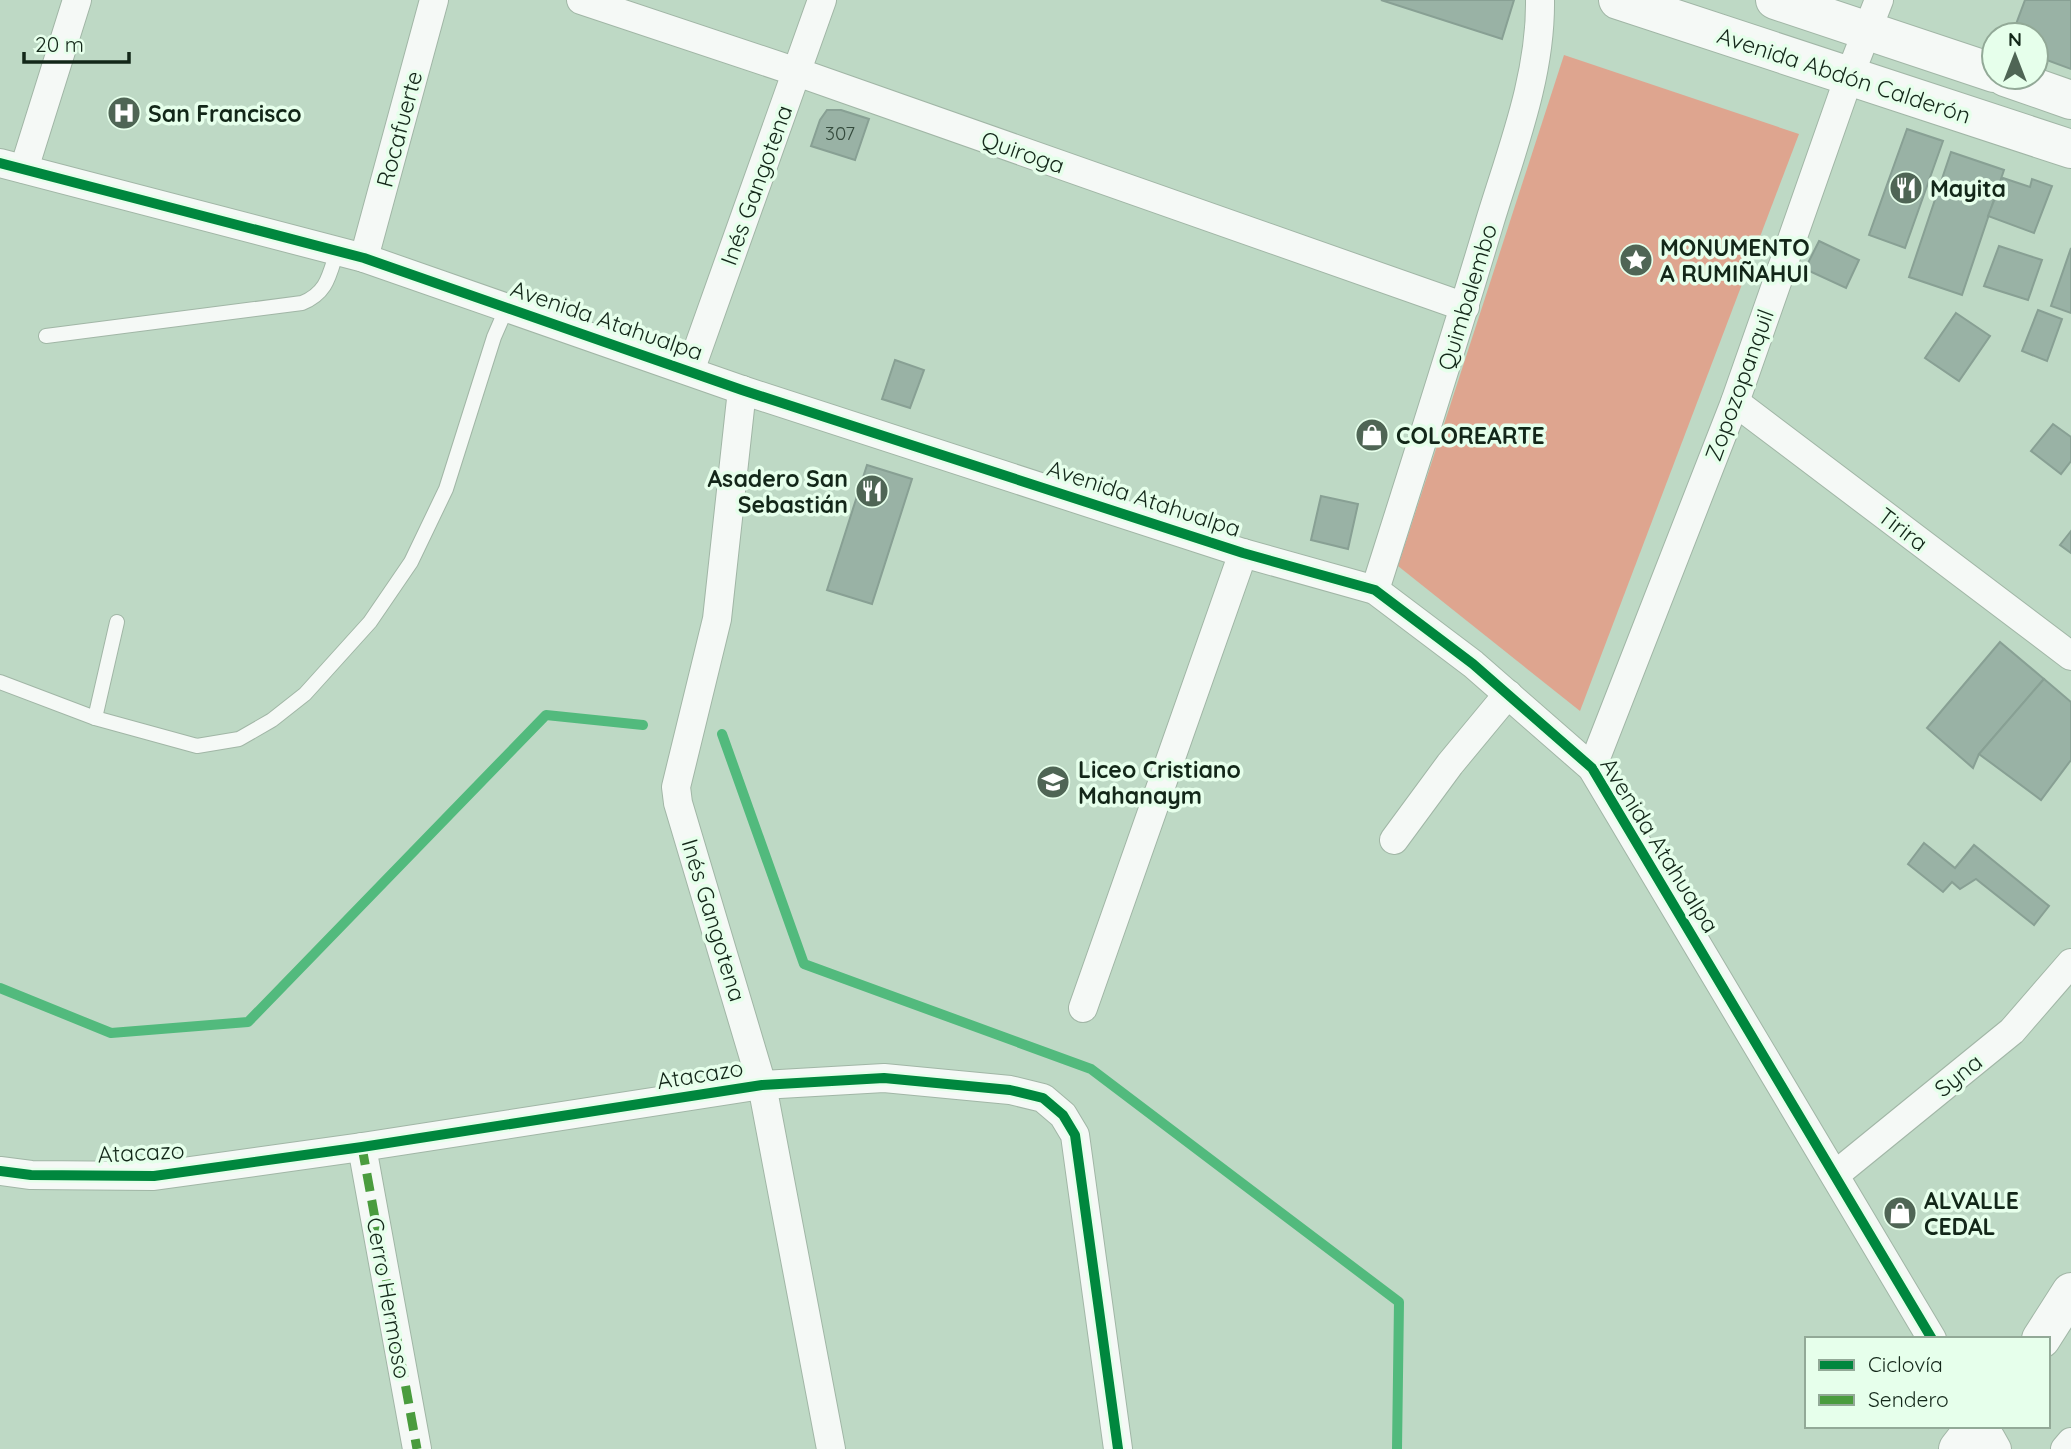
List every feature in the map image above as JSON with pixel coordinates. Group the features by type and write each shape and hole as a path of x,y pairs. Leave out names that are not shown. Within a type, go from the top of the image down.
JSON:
{"main road":[{"name":"Avenida Abdón Calderón","path":"1618,0 2071,149"},
{"path":"1775,0 1874,15 1980,66"},
{"path":"2045,91 2071,100"},
{"path":"2042,1337 2071,1292"},
{"path":"1958,1449 1974,1428"}],"street":[{"path":"12,166 77,0"},
{"name":"Rocafuerte","path":"364,258 434,0"},
{"name":"Quiroga","path":"580,0 797,72 1465,307"},
{"name":"Inés Gangotena","path":"690,371 822,0"},
{"name":"Quimbalembo","path":"1375,590 1465,307 1533,78 1541,32 1541,0"},
{"name":"Zopozopanquil","path":"1592,768 1735,402 1849,77 1874,15"},
{"name":"Avenida Atahualpa","path":"12,166 364,258 742,390 1243,553 1375,590 1474,664 1592,768 1931,1337"},
{"name":"Inés Gangotena","path":"742,390 717,620 676,788 678,803 762,1085 831,1449"},
{"name":"Tirira","path":"1735,402 2071,656"},
{"path":"1083,1008 1243,553"},
{"path":"1394,840 1450,764 1508,694"},
{"name":"Syna","path":"1835,1175 2012,1031 2071,963"},
{"name":"Atacazo","path":"0,1171 31,1175 154,1177 762,1085 884,1078 1021,1093 1043,1098 1063,1115 1075,1135 1118,1449"},
{"name":"Cerro Hermoso","path":"362,1147 416,1449"},
{"path":"1985,1428 1997,1449"},
{"path":"2065,1449 2071,1442"}],"lane":[{"path":"46,336 302,303 317,297 337,251"},
{"path":"0,682 95,718 197,746 239,739 272,720 305,694 370,622 411,562 446,489 494,337 507,307"},
{"path":"95,718 117,622"}],"shaded area":[{"path":"1564,55 1799,134 1580,711 1398,566"}],"building":[{"path":"1381,0 1514,0 1502,39"},
{"path":"2025,0 2071,0 2071,69 2050,61 2050,21 2017,21"},
{"path":"827,110 841,110 869,119 855,160 811,146 820,120"},
{"name":"Mayita","path":"1907,129 1943,141 1905,248 1869,235"},
{"path":"1951,152 2004,170 1962,295 1909,277"},
{"path":"2003,178 2030,187 2032,179 2052,186 2034,233 1988,216"},
{"path":"1819,241 1859,260 1846,288 1805,269"},
{"path":"1999,246 2042,260 2028,300 1984,286"},
{"path":"2071,248 2071,313 2051,306"},
{"path":"2038,310 2062,319 2047,361 2022,351"},
{"path":"1956,313 1990,336 1959,381 1925,358"},
{"path":"895,360 924,370 910,408 882,399"},
{"path":"2053,424 2071,437 2071,461 2061,474 2031,451"},
{"path":"867,465 912,479 872,604 827,590"},
{"path":"1321,496 1358,504 1348,549 1311,540"},
{"path":"2071,531 2071,553 2060,545"},
{"path":"2000,642 2044,679 1979,754 1973,768 1927,728"},
{"path":"2044,679 2071,702 2071,760 2041,800 1979,754"},
{"path":"1924,843 1955,868 1974,845 2049,906 2034,925 1976,879 1960,889 1952,882 1943,892 1908,864"}],"waterway":[{"path":"0,988 111,1033 248,1022 546,715 643,725"},
{"path":"722,734 804,964 1091,1069 1399,1302 1397,1449"}],"marked path":[{"path":"362,1147 417,1449"}],"cycle path":[{"path":"0,163 364,258 742,390 1243,553 1375,590 1473,664 1592,768 1931,1337"},
{"path":"0,1171 31,1175 154,1176 362,1147 762,1085 884,1078 1010,1090 1043,1098 1063,1115 1075,1135 1118,1449"}],"place":[{"name":"San Francisco","path":"124,113"},
{"name":"Mayita","path":"1906,188"},
{"name":"MONUMENTO A RUMIÑAHUI","path":"1636,260"},
{"name":"COLOREARTE","path":"1372,435"},
{"name":"Asadero San Sebastián","path":"872,491"},
{"name":"Liceo Cristiano Mahanaym","path":"1053,782"},
{"name":"ALVALLE CEDAL","path":"1900,1213"}]}
